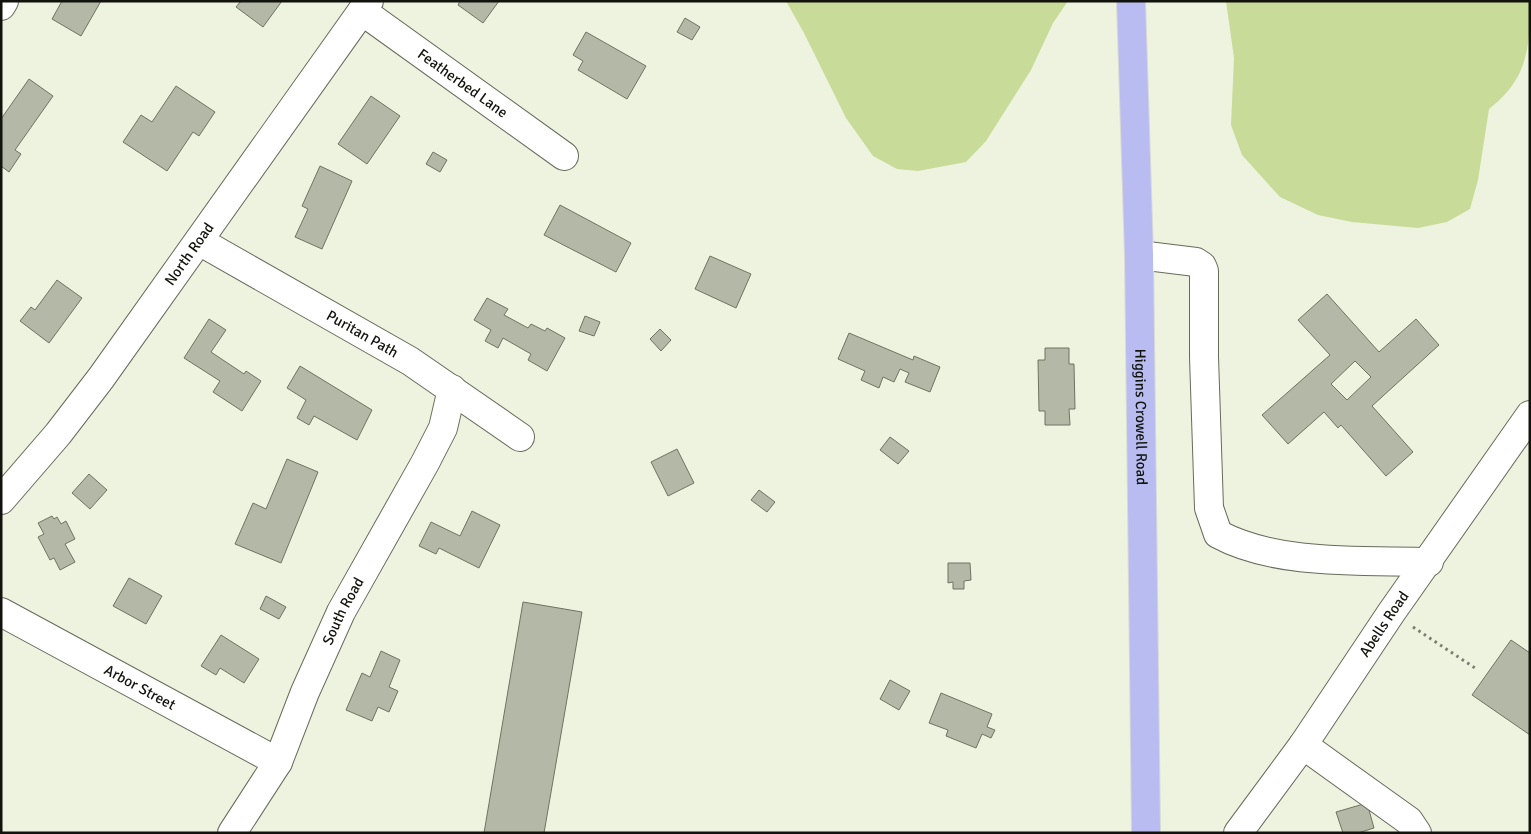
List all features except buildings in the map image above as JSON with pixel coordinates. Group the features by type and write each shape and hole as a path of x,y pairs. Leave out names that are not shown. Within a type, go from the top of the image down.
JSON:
{"main road":[{"name":"Higgins Crowell Road","path":"1130,1 1138,255 1150,830"}],"street":[{"path":"1,6 4,1"},
{"name":"Featherbed Lane","path":"365,6 564,156"},
{"name":"North Road","path":"1,500 58,434 101,378 365,6"},
{"name":"Puritan Path","path":"199,241 410,361 520,437"},
{"path":"1138,255 1196,262 1202,266 1204,271 1204,357 1209,508 1218,534 1232,542 1263,551 1307,557 1429,562"},
{"name":"South Road","path":"232,833 278,762 305,692 341,612 426,463 443,428 452,389"},
{"name":"Abells Road","path":"1238,833 1303,745 1391,613 1429,562 1530,415"},
{"name":"Arbor Street","path":"1,612 278,762"},
{"path":"1303,745 1409,821 1417,833"}],"path":[{"path":"1391,613 1475,668"}],"green space":[{"path":"786,1 1068,1 1053,23 1031,70 986,141 966,162 918,171 897,169 873,156 846,118"},
{"path":"1226,1 1530,1 1529,33 1524,61 1512,86 1489,109 1478,180 1470,209 1447,222 1418,228 1352,222 1318,215 1280,197 1242,155 1231,125 1234,58"}]}
